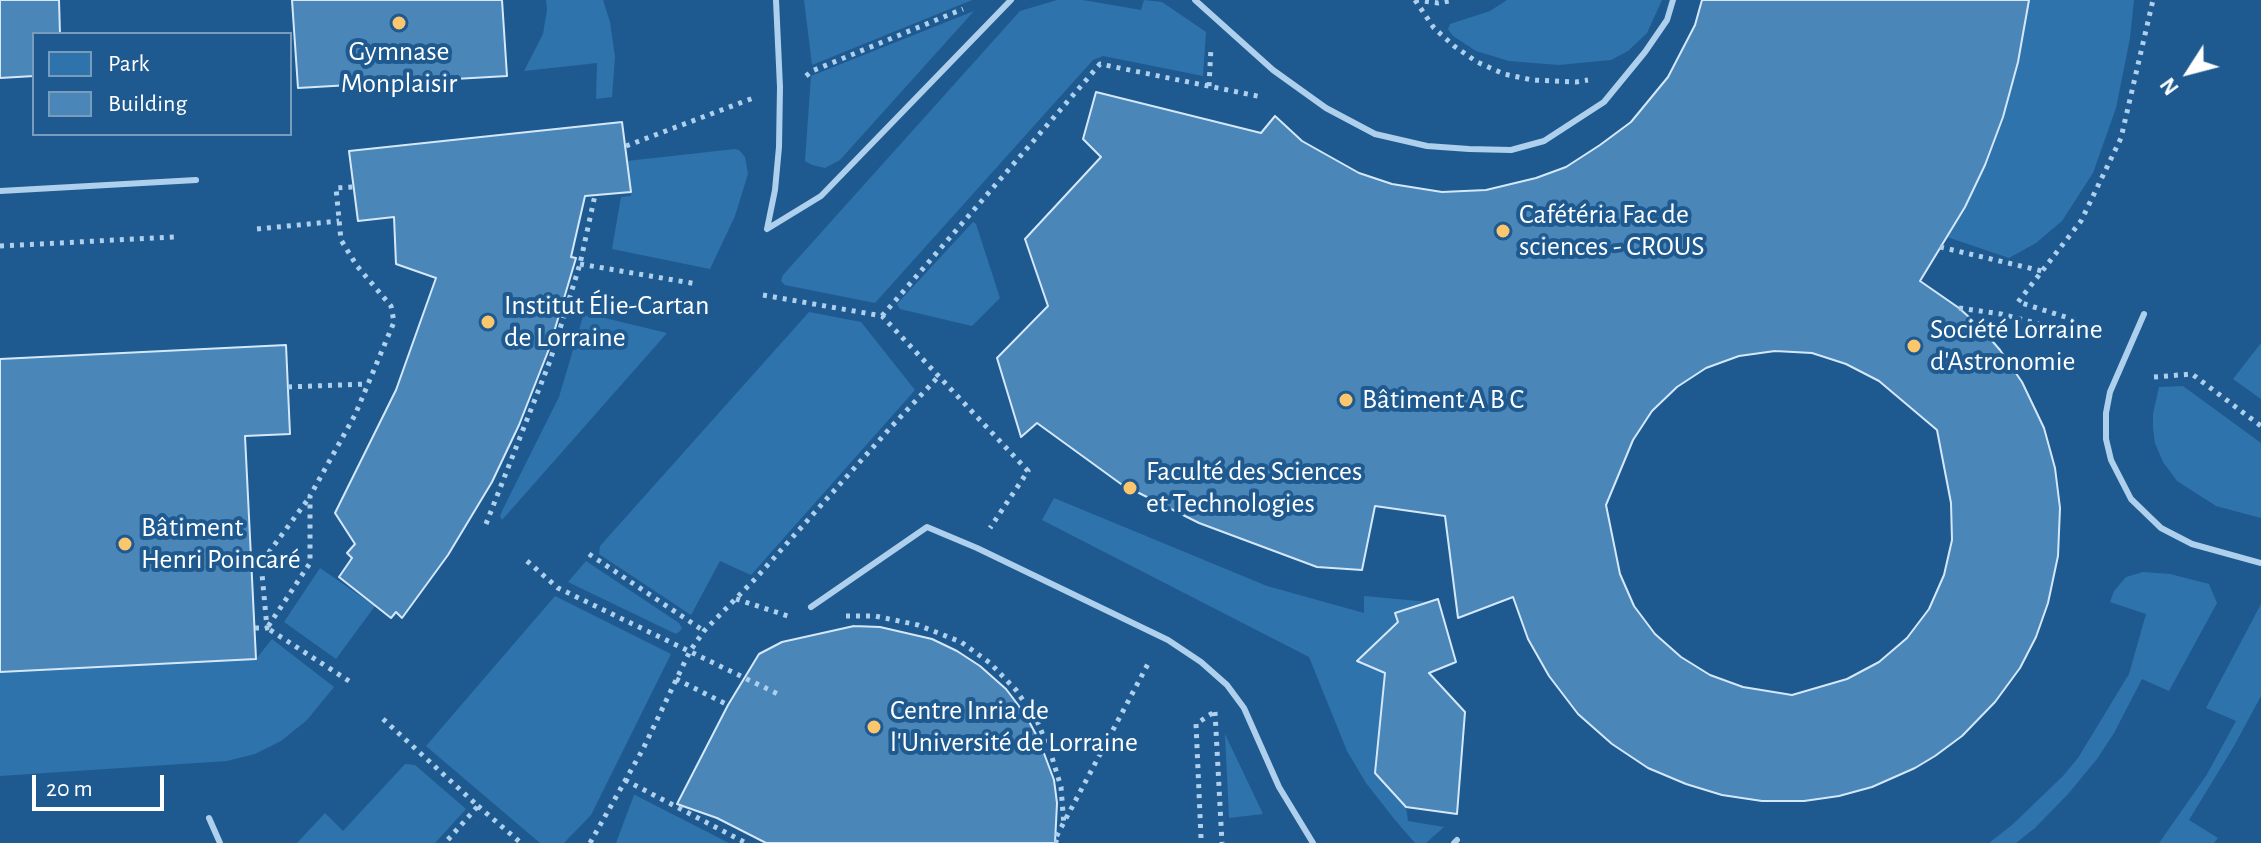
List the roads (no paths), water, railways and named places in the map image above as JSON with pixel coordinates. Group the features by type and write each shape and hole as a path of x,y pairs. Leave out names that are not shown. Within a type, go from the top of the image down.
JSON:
{"lane":[{"path":"776,0 779,147 767,229 821,196 1011,0"},
{"path":"1195,0 1273,70 1326,108 1375,134 1427,146 1511,150 1544,141 1604,102 1660,31 1673,0"},
{"path":"0,191 196,180"},
{"path":"2144,314 2110,392 2106,439 2111,460 2131,499 2161,528 2192,544 2261,563"},
{"path":"811,607 927,527 977,548 1168,640 1201,662 1227,685 1244,708 1279,787 1313,843"},
{"path":"209,818 220,843"}],"place":[{"name":"Gymnase Monplaisir","path":"399,23"},
{"name":"Cafétéria Fac de sciences - CROUS","path":"1503,231"},
{"name":"Institut Élie-Cartan de Lorraine","path":"488,322"},
{"name":"Société Lorraine d'Astronomie","path":"1914,346"},
{"name":"Bâtiment A B C","path":"1346,400"},
{"name":"Faculté des Sciences et Technologies","path":"1130,488"},
{"name":"Bâtiment Henri Poincaré","path":"125,544"},
{"name":"Centre Inria de l'Université de Lorraine","path":"874,727"}]}
